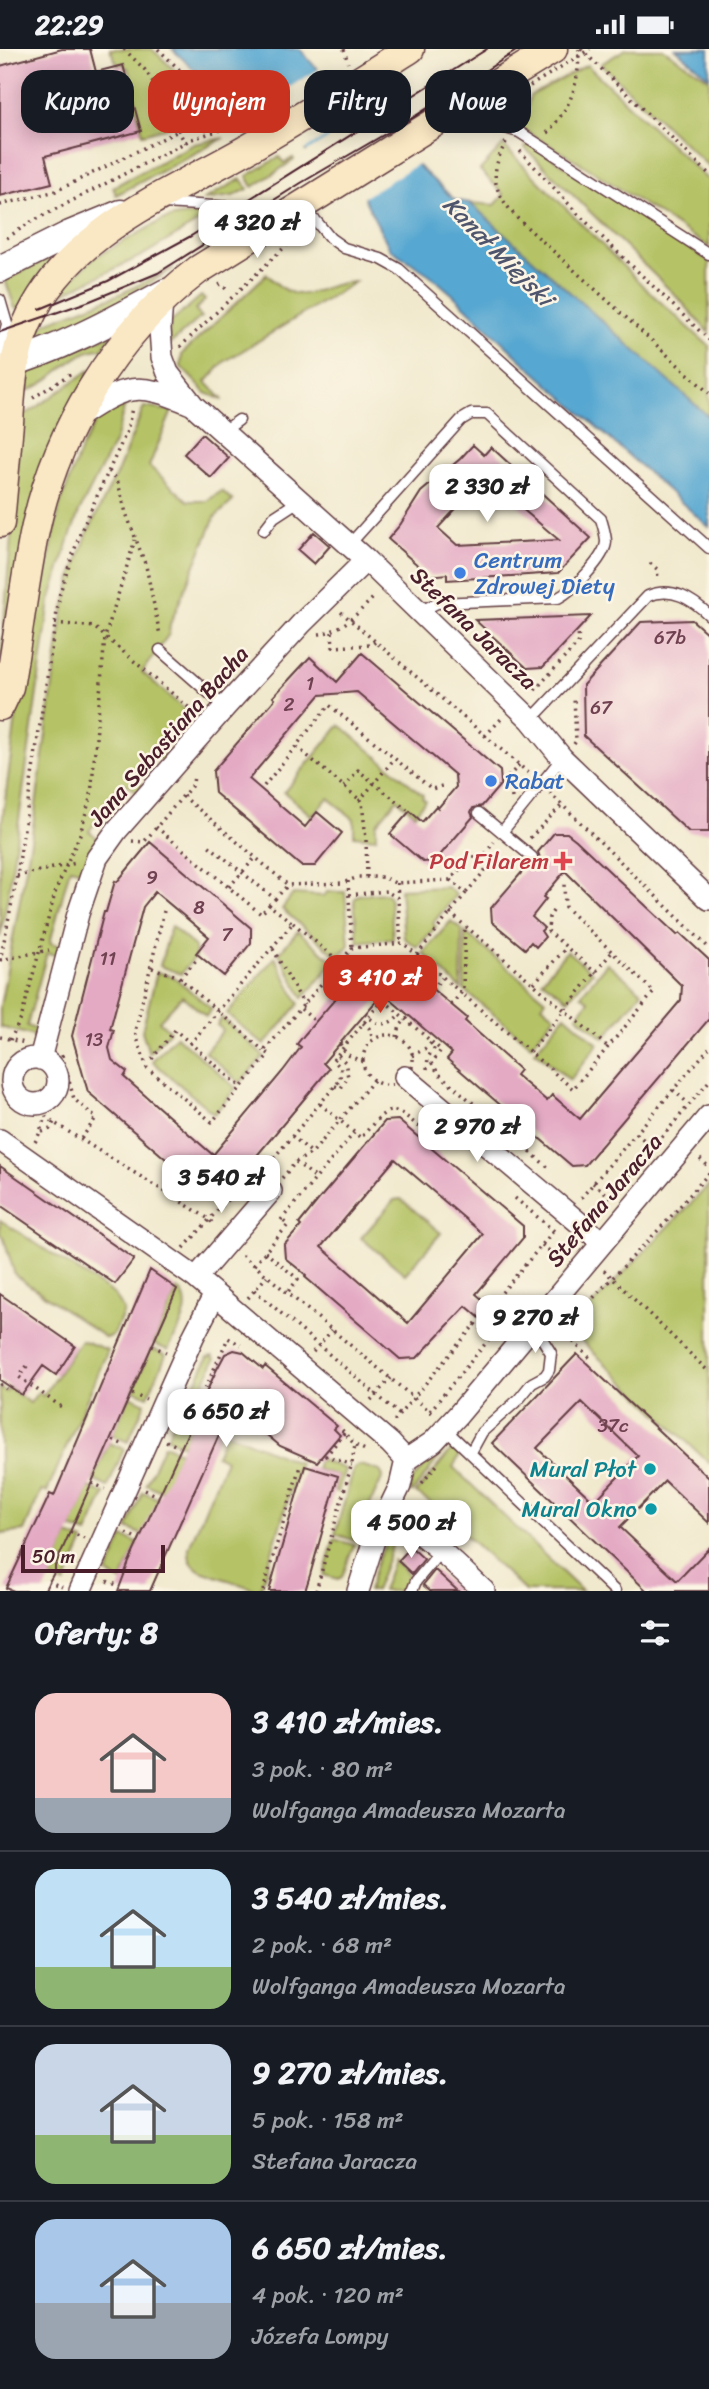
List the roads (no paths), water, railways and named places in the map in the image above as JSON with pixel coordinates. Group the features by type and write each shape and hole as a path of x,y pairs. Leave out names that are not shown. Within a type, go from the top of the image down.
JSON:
{"main road":[{"path":"0,523 5,360 41,295 53,279 99,237 251,133 355,71 410,49"},
{"path":"531,71 553,49"},
{"path":"0,706 9,687 43,501 74,419 115,353 168,294 225,251 307,209 425,129"}],"street":[{"path":"0,269 70,234 148,202"},
{"path":"5,360 95,330 168,294"},
{"name":"Stefana Jaracza","path":"168,294 162,357 168,373 193,405"},
{"name":"Stefana Jaracza","path":"74,419 103,400 128,389 152,390 193,405 232,426 300,500 567,752 709,899"},
{"name":"Jana Sebastiana Bacha","path":"40,1059 69,949 95,865 117,830 225,707 366,560"},
{"path":"29,1059 40,1059 51,1065 57,1078 54,1093 44,1110 22,1100 12,1083 16,1067 29,1059"},
{"path":"405,1077 602,1242"},
{"name":"Stefana Jaracza","path":"406,1461 433,1442 440,1422 509,1353 709,1116"},
{"path":"0,1140 196,1278 390,1443 406,1461 400,1486 374,1540 358,1591"},
{"path":"196,1278 271,1191"},
{"path":"74,1590 215,1294"},
{"path":"387,1515 404,1522 441,1551 484,1591"}],"lane":[{"path":"521,133 709,254"},
{"path":"148,202 307,209 330,238 344,248 381,259 399,269 709,548"},
{"path":"0,300 7,324 5,360"},
{"path":"349,545 461,421 471,414 487,414 601,519 606,543 602,554 569,592 558,597 437,603 419,612"},
{"path":"264,530 274,517 300,500"},
{"path":"531,720 648,596 659,591 678,594 696,603 709,615"},
{"path":"160,650 225,707"},
{"path":"498,828 541,784 567,752"},
{"path":"480,813 532,857"},
{"path":"471,1453 482,1432 549,1370 551,1353 547,1344 529,1329"},
{"path":"440,1422 615,1591"},
{"path":"412,1591 416,1581 441,1551"}],"water":[{"name":"Kanał Miejski","path":"172,49 300,49 318,70 304,70 304,133 397,133 417,148 417,165 455,200 470,203 709,417 709,527 519,358 452,294 430,275 390,249 363,196 343,196 290,132 290,70 194,70"},
{"path":"676,49 709,49 709,77"}],"tram line":[{"path":"40,309 108,281 191,236 487,49"},
{"path":"0,332 90,301 158,273 301,183 409,120 519,49"}],"place":[{"name":"Centrum Zdrowej Diety","path":"460,573"},
{"name":"Rabat","path":"491,781"},
{"name":"Pod Filarem","path":"563,861"},
{"name":"Mural Płot","path":"650,1469"},
{"name":"Mural Okno","path":"651,1509"}]}
